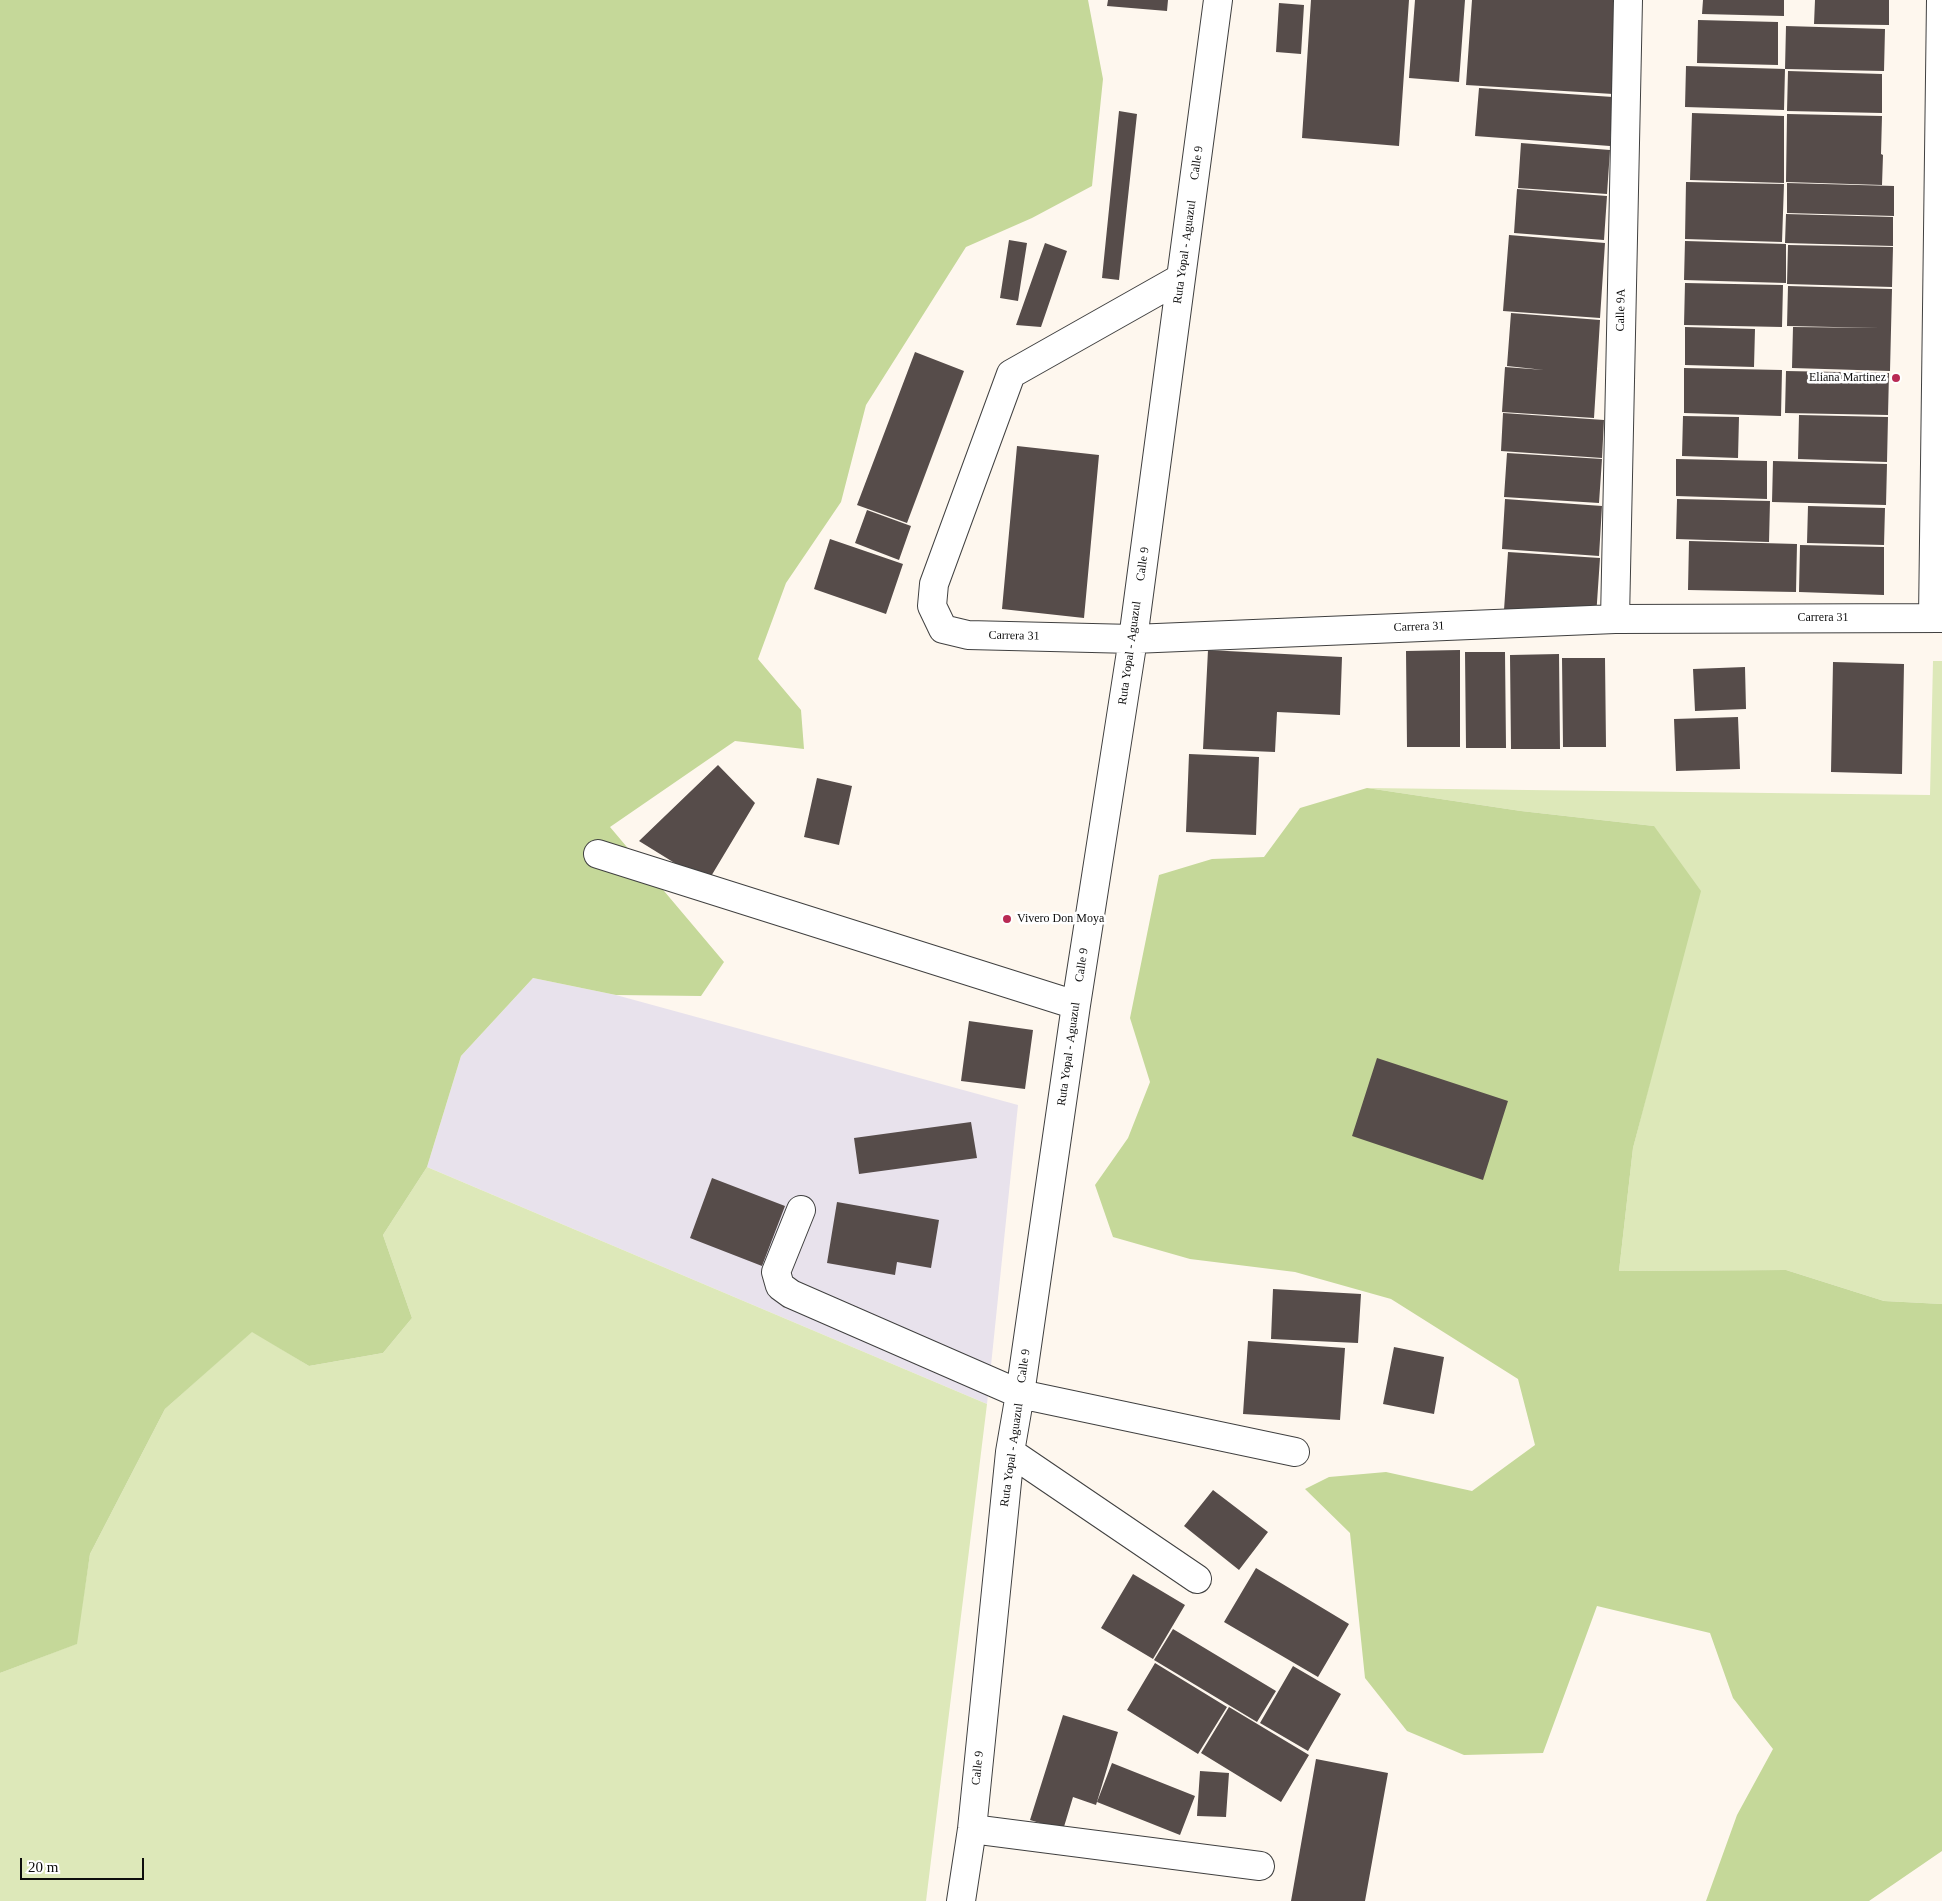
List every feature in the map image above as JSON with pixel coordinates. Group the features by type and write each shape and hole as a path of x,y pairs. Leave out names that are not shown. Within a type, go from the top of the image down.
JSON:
{"street":[{"name":"Ruta Yopal - Aguazul","path":"961,1901 972,1829 1010,1452 1076,1005 1133,639 1218,0"},
{"name":"Calle 9A","path":"1615,619 1628,0"},
{"path":"1938,618 1941,0"},
{"name":"Carrera 31","path":"1182,278 1011,374 934,584 932,606 943,629 968,635 1133,639 1615,619 1938,618"},
{"path":"598,854 1076,1005"},
{"path":"801,1210 776,1272 780,1286 790,1294 1020,1394 1295,1452"},
{"path":"1010,1452 1197,1579"},
{"path":"972,1829 1260,1866"}],"shaded area":[{"path":"533,978 616,995 1018,1105 987,1404 427,1167 461,1056"}],"green space":[{"path":"0,0 1088,0 1103,79 1092,186 1032,218 966,247 866,405 841,502 786,583 758,659 801,710 804,749 735,741 610,827 724,962 701,996 616,995 533,978 461,1056 427,1167 383,1235 412,1318 383,1353 309,1366 252,1332 165,1409 90,1554 77,1644 0,1673"},
{"path":"1933,661 1942,661 1942,1304 1884,1301 1786,1270 1619,1271 1633,1148 1663,1031 1654,826 1521,811 1367,788 1930,795"},
{"path":"1367,788 1521,811 1654,826 1701,891 1633,1148 1619,1271 1786,1270 1884,1301 1942,1304 1942,1851 1869,1901 1706,1901 1737,1815 1773,1749 1733,1698 1710,1633 1597,1606 1543,1753 1464,1755 1407,1731 1365,1678 1350,1533 1305,1489 1329,1477 1386,1472 1472,1491 1535,1445 1518,1379 1391,1299 1295,1272 1190,1259 1113,1237 1095,1185 1128,1138 1150,1082 1130,1018 1159,875 1212,859 1264,857 1300,808"},
{"path":"427,1167 987,1404 926,1901 0,1901 0,1673 76,1644 90,1554 165,1409 252,1331 309,1366 383,1353 412,1318 383,1235"}],"building":[{"path":"1108,0 1168,0 1167,11 1107,6"},
{"path":"1311,0 1409,0 1399,146 1302,138"},
{"path":"1415,0 1465,0 1459,82 1409,78"},
{"path":"1472,0 1619,0 1613,94 1466,85"},
{"path":"1703,0 1784,0 1784,16 1702,14"},
{"path":"1815,0 1889,0 1889,25 1814,24"},
{"path":"1279,3 1304,5 1301,54 1276,52"},
{"path":"1698,20 1778,22 1778,65 1697,63"},
{"path":"1786,26 1885,29 1884,71 1785,69"},
{"path":"1686,66 1785,69 1784,110 1685,107"},
{"path":"1788,71 1882,74 1882,113 1787,111"},
{"path":"1479,88 1613,97 1610,146 1475,136"},
{"path":"1119,111 1137,114 1119,280 1102,278"},
{"path":"1692,113 1784,116 1784,183 1690,180"},
{"path":"1787,114 1882,116 1882,185 1786,182"},
{"path":"1521,143 1610,150 1607,194 1518,188"},
{"path":"1686,182 1784,184 1782,242 1685,239"},
{"path":"1787,183 1894,186 1894,216 1787,213"},
{"path":"1517,189 1607,196 1604,240 1514,233"},
{"path":"1786,214 1893,217 1893,246 1785,243"},
{"path":"1509,235 1605,243 1600,318 1503,311"},
{"path":"1009,240 1027,243 1018,301 1000,298"},
{"path":"1685,241 1786,244 1786,283 1684,280"},
{"path":"1045,243 1067,251 1041,327 1016,325"},
{"path":"1788,245 1893,247 1892,287 1787,284"},
{"path":"1685,283 1783,285 1782,327 1684,325"},
{"path":"1788,286 1892,289 1890,371 1792,368 1793,327 1880,328 1787,326"},
{"path":"1511,313 1600,320 1594,418 1502,412 1505,367 1544,370 1507,366"},
{"path":"1685,327 1755,329 1754,367 1685,365"},
{"path":"915,352 964,371 907,523 857,505"},
{"path":"1684,368 1782,370 1781,416 1684,413"},
{"path":"1786,371 1889,373 1888,415 1785,413"},
{"path":"1503,413 1604,420 1602,458 1501,451"},
{"path":"1799,415 1888,417 1887,462 1798,459"},
{"path":"1683,416 1739,417 1738,458 1682,456"},
{"path":"1017,446 1099,455 1084,618 1002,609"},
{"path":"1507,453 1602,459 1599,503 1504,497"},
{"path":"1676,459 1767,461 1767,499 1676,496"},
{"path":"1773,461 1887,464 1886,505 1772,502"},
{"path":"1505,499 1602,506 1599,556 1502,549"},
{"path":"1677,499 1770,501 1769,542 1676,539"},
{"path":"1808,506 1885,508 1884,545 1807,543"},
{"path":"867,510 911,526 899,560 855,543"},
{"path":"830,539 903,564 886,614 814,589"},
{"path":"1689,541 1797,544 1796,592 1688,590"},
{"path":"1800,545 1884,547 1884,595 1799,592"},
{"path":"1508,552 1600,558 1596,617 1504,610"},
{"path":"1208,650 1342,657 1340,715 1277,712 1275,752 1203,749"},
{"path":"1460,650 1460,747 1407,747 1406,651"},
{"path":"1465,652 1505,652 1506,748 1466,748"},
{"path":"1559,654 1560,749 1511,749 1510,655"},
{"path":"1562,658 1605,658 1606,747 1563,747"},
{"path":"1833,662 1904,664 1902,774 1831,772"},
{"path":"1745,667 1746,709 1695,711 1693,669"},
{"path":"1738,717 1740,769 1676,771 1674,719"},
{"path":"1189,754 1259,757 1256,835 1186,832"},
{"path":"718,765 755,803 707,883 639,841"},
{"path":"817,778 852,786 839,845 804,837"},
{"path":"969,1021 1033,1030 1025,1089 961,1081"},
{"path":"1377,1058 1508,1101 1483,1180 1352,1136"},
{"path":"971,1122 977,1158 859,1174 854,1138"},
{"path":"712,1178 785,1206 762,1266 690,1238"},
{"path":"837,1202 939,1220 931,1268 897,1262 895,1275 827,1263"},
{"path":"1273,1289 1361,1294 1358,1343 1271,1339"},
{"path":"1248,1341 1345,1348 1340,1420 1243,1414"},
{"path":"1394,1347 1444,1357 1434,1414 1383,1404"},
{"path":"1213,1490 1268,1532 1239,1570 1184,1526"},
{"path":"1256,1568 1349,1624 1318,1677 1224,1622"},
{"path":"1133,1574 1185,1605 1153,1659 1101,1628"},
{"path":"1173,1629 1276,1691 1257,1722 1154,1660"},
{"path":"1155,1663 1227,1707 1198,1754 1127,1710"},
{"path":"1293,1666 1341,1694 1308,1751 1260,1723"},
{"path":"1229,1707 1309,1755 1281,1802 1201,1753"},
{"path":"1063,1715 1118,1732 1096,1805 1073,1797 1063,1830 1030,1820"},
{"path":"1316,1759 1388,1773 1365,1901 1291,1901"},
{"path":"1112,1763 1195,1796 1180,1835 1097,1802"},
{"path":"1200,1771 1229,1773 1226,1817 1197,1816"}],"place":[{"name":"Eliana Martinez","path":"1896,378"},
{"name":"Vivero Don Moya","path":"1007,919"}]}
